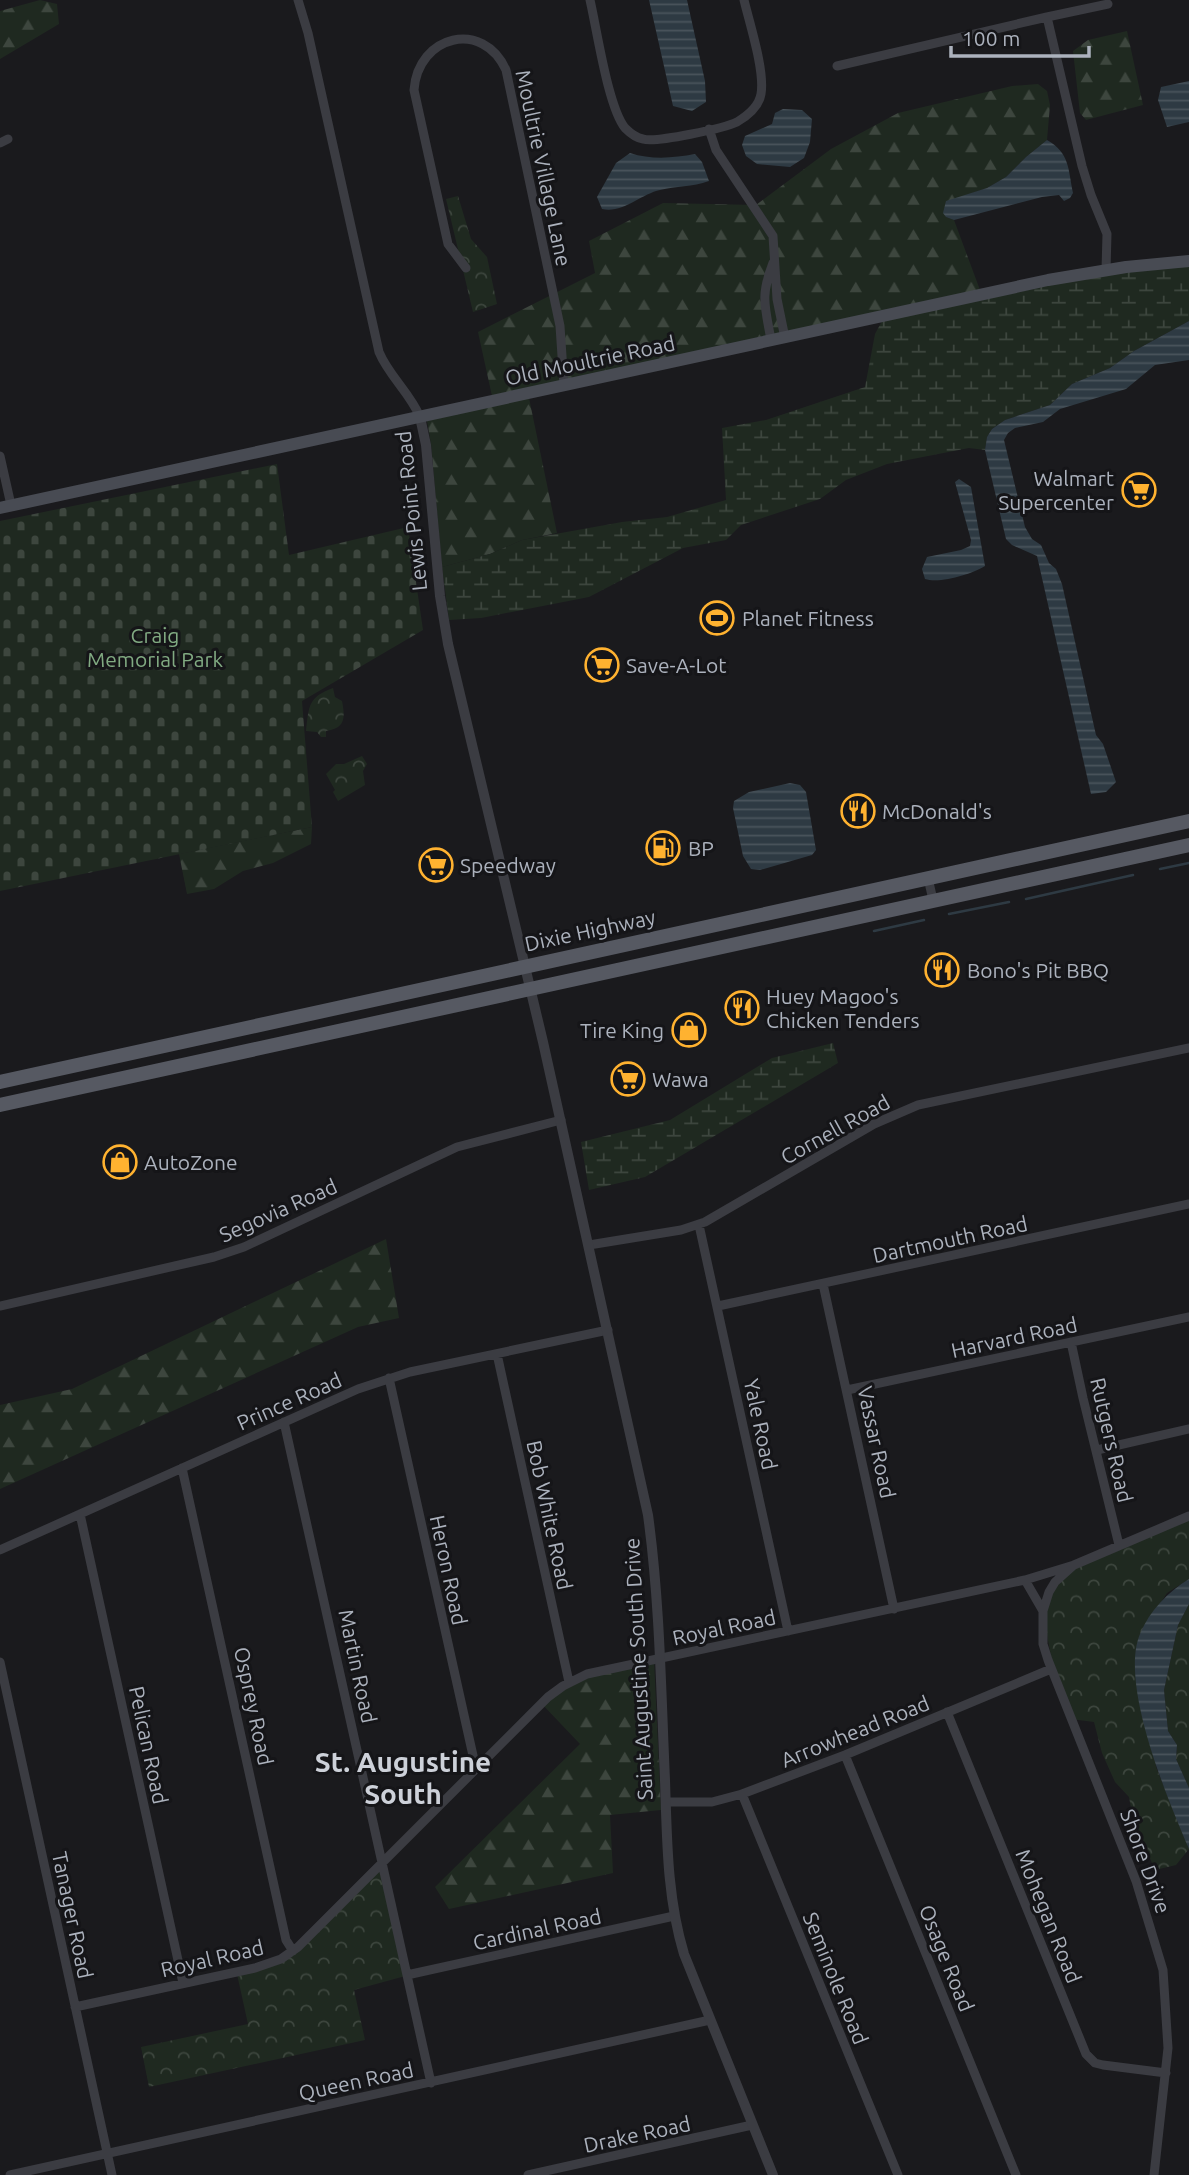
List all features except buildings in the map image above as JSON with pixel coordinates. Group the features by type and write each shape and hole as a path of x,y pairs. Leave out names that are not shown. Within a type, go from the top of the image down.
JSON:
{"main road":[{"name":"Old Moultrie Road","path":"6,506 1048,280 1106,270 1189,261"},
{"name":"Dixie Highway","path":"0,1082 1189,821"},
{"name":"Dixie Highway","path":"0,1105 1189,845"},
{"path":"131,1053 136,1074"}],"street":[{"name":"Lewis Point Road","path":"298,0 308,33 379,352 389,370 410,396 420,418 426,445 440,596 448,644 530,988"},
{"path":"590,0 614,108 626,128 645,140 661,140 735,123 748,114 761,96 761,76 744,0"},
{"path":"837,66 1108,4"},
{"path":"1047,17 1086,181 1107,234 1106,270"},
{"name":"Moultrie Village Lane","path":"466,268 449,244 414,90 415,76 425,55 447,43 463,39 490,47 500,57 506,70 560,326 564,386"},
{"path":"709,129 716,150 773,236 777,299 785,338"},
{"path":"771,341 764,302 765,285 774,261"},
{"path":"0,456 6,506"},
{"path":"928,878 933,900"},
{"name":"Saint Augustine South Drive","path":"530,988 648,1515 656,1584 674,1916 684,1954 773,2175"},
{"name":"Cornell Road","path":"589,1245 699,1225 721,1215 874,1124 918,1105 1189,1048"},
{"name":"Segovia Road","path":"0,1306 214,1257 256,1241 457,1147 561,1120"},
{"name":"Dartmouth Road","path":"718,1306 1189,1204"},
{"name":"Yale Road","path":"699,1225 788,1631"},
{"name":"Vassar Road","path":"823,1284 894,1609"},
{"name":"Harvard Road","path":"848,1391 1189,1317"},
{"name":"Prince Road","path":"0,1550 358,1389 389,1378 608,1330"},
{"name":"Rutgers Road","path":"1071,1342 1119,1545"},
{"name":"Bob White Road","path":"497,1354 569,1682"},
{"name":"Heron Road","path":"389,1378 477,1769"},
{"name":"Martin Road","path":"284,1422 430,2082"},
{"path":"1097,1450 1189,1429"},
{"name":"Osprey Road","path":"181,1468 286,1940 293,1951"},
{"name":"Pelican Road","path":"80,1514 183,1983"},
{"name":"Shore Drive","path":"1154,2175 1167,2073 1165,1985 1157,1945 1131,1868 1051,1669 1043,1644 1043,1611 1055,1582 1074,1565 1189,1516"},
{"name":"Royal Road","path":"75,2007 256,1968 293,1951 548,1698 569,1682 596,1671 1025,1580 1074,1565"},
{"name":"Shore Drive","path":"1025,1580 1043,1611"},
{"name":"Tanager Road","path":"0,1662 112,2175"},
{"name":"Arrowhead Road","path":"666,1802 712,1802 742,1794 845,1755 1051,1669"},
{"name":"Mohegan Road","path":"947,1712 1086,2054 1096,2063 1103,2065 1167,2073"},
{"name":"Osage Road","path":"845,1755 1016,2175"},
{"name":"Seminole Road","path":"742,1794 898,2175"},
{"name":"Cardinal Road","path":"407,1975 674,1916"},
{"name":"Queen Road","path":"9,2175 710,2020"},
{"name":"Drake Road","path":"528,2175 752,2125"}],"green space":[{"path":"40,0 57,4 59,24 0,59 0,11"},
{"path":"1127,31 1143,105 1086,120 1080,113 1073,51 1088,40"},
{"path":"1038,84 1047,91 1050,105 1047,140 1006,177 987,188 946,202 946,217 954,220 980,290 492,396 478,332 595,273 589,241 663,203 756,205 831,149 898,113 1012,86"},
{"path":"458,196 471,239 487,257 497,304 473,312 446,199"},
{"path":"1189,265 1189,321 1134,351 1110,368 1072,384 1050,405 1005,420 992,429 987,437 985,450 969,448 887,464 846,480 820,499 741,525 726,540 683,548 589,597 481,618 449,620 442,567 490,554 522,540 622,522 667,517 726,500 722,428 766,420 865,387 875,334 882,321 1088,277"},
{"path":"529,398 557,533 522,540 490,554 442,567 427,421"},
{"name":"Craig Memorial Park","path":"277,464 289,555 408,527 423,630 302,701 312,827 0,891 0,521"},
{"path":"333,688 335,697 342,701 343,721 333,730 326,731 326,737 321,737 317,732 306,731 314,699"},
{"path":"362,756 367,764 363,771 365,785 338,801 326,774 336,764 344,764"},
{"path":"312,827 311,844 273,863 243,871 214,889 187,894 179,854"},
{"path":"833,1043 838,1063 645,1177 589,1190 581,1142 670,1120 772,1058"},
{"path":"386,1239 399,1318 358,1327 0,1489 0,1405 72,1389"},
{"path":"1189,1520 1189,1579 1167,1593 1140,1635 1156,1767 1189,1849 1176,1865 1155,1870 1133,1819 1129,1797 1115,1782 1102,1753 1094,1722 1071,1719 1057,1687 1043,1614 1061,1574"},
{"path":"1189,1604 1189,1788 1176,1759 1177,1745 1168,1731 1164,1690 1178,1625"},
{"path":"654,1659 661,1810 610,1815 613,1873 449,1909 435,1887 580,1744 541,1703 570,1680"},
{"path":"381,1863 409,1975 354,1990 365,2040 149,2087 141,2047 248,2024 237,1974 290,1951"}],"shaded area":[{"path":"649,0 687,0 705,81 706,102 692,111 673,106"},
{"path":"1189,81 1189,122 1167,127 1158,100 1161,87"},
{"path":"783,109 802,110 812,119 810,142 804,158 790,167 757,164 746,156 742,145 745,136 772,124 775,113"},
{"path":"1047,140 1060,150 1067,162 1073,193 1070,198 1064,201 1059,195 1042,197 954,220 943,213 946,201 987,188 1006,177"},
{"path":"630,153 663,158 695,154 702,162 709,181 653,192 617,209 602,209 597,197 616,163"},
{"path":"1189,321 1189,360 1155,365 1126,389 1060,409 1043,422 1015,428 1004,440 1025,527 1032,539 1041,545 1062,584 1096,735 1103,744 1116,782 1106,792 1091,794 1037,556 1012,545 1006,539 985,450 987,437 992,429 1005,420 1050,405 1072,384 1110,368 1134,351"},
{"path":"959,479 971,487 985,566 956,577 925,579 922,569 927,557 970,546 971,540 955,482"},
{"path":"790,783 800,785 806,792 816,850 812,855 760,870 751,869 743,856 733,808 734,801 749,792"},
{"path":"1189,1579 1189,1604 1178,1625 1164,1690 1168,1731 1177,1745 1176,1759 1189,1788 1189,1849 1149,1742 1136,1682 1135,1656 1140,1634 1154,1609"}],"waterway":[{"path":"1160,869 1189,863"},
{"path":"1026,899 1133,875"},
{"path":"949,914 1009,902"},
{"path":"874,931 924,920"}],"place":[{"name":"Walmart Supercenter","path":"1139,490"},
{"name":"Planet Fitness","path":"717,618"},
{"name":"Save-A-Lot","path":"602,665"},
{"name":"McDonald's","path":"858,811"},
{"name":"BP","path":"663,848"},
{"name":"Speedway","path":"436,865"},
{"name":"Bono's Pit BBQ","path":"942,970"},
{"name":"Huey Magoo's Chicken Tenders","path":"742,1008"},
{"name":"Tire King","path":"689,1030"},
{"name":"Wawa","path":"628,1079"},
{"name":"AutoZone","path":"120,1162"}],"district":[{"name":"St. Augustine South","path":"403,1777"}]}
